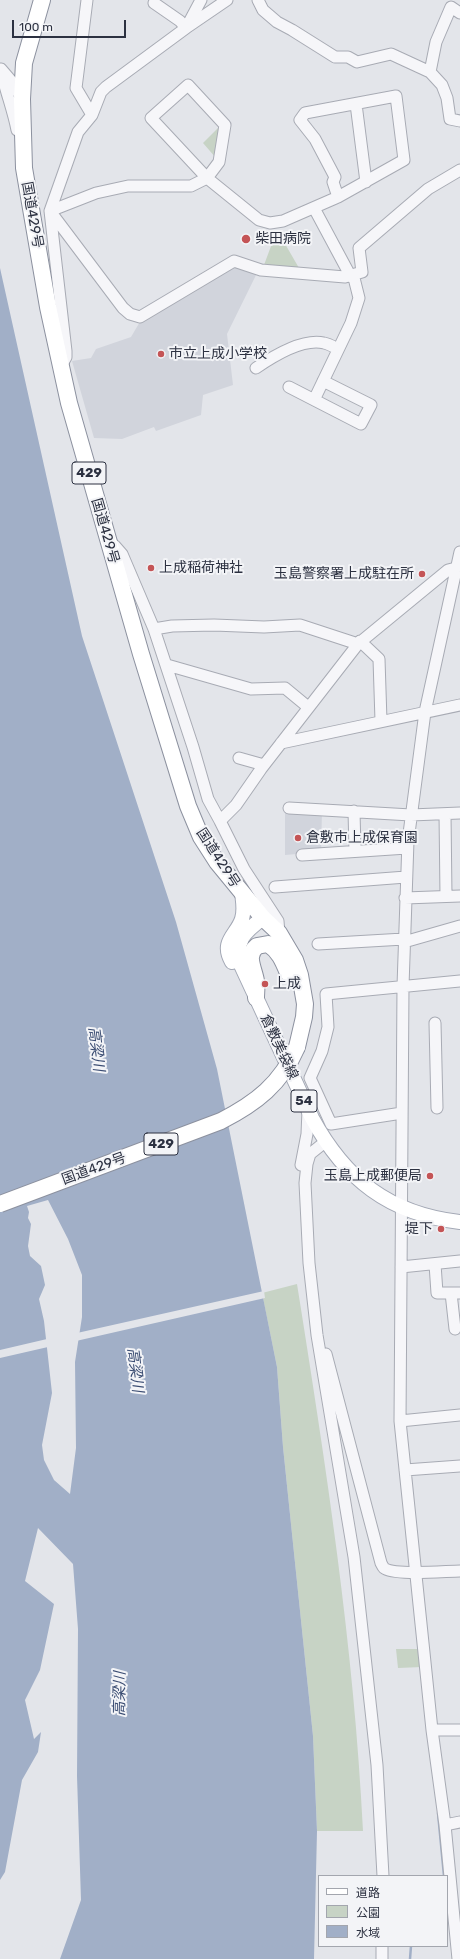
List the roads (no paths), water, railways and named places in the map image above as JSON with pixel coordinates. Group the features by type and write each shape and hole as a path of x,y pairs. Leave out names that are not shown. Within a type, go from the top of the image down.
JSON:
{"highway":[{"name":"国道429号","path":"0,1204 226,1119 250,1105 284,1073 304,1017 303,988 295,960 279,933 263,918 242,894 217,862 201,837 188,806 143,662 60,367 48,308 24,168 22,99 24,63 42,0"},
{"name":"国道429号","path":"0,1196 218,1115 232,1108 259,1089 294,1042 296,1005 294,990 284,953 263,918"},
{"path":"256,998 256,982 251,962 251,955 254,949 262,944 268,944 280,954 294,990"}],"main road":[{"path":"242,894 242,921 229,938 229,948 230,958 236,968 249,982"},
{"name":"倉敷美袋線","path":"263,918 251,926 242,938 237,951 241,965 256,998 325,1142 350,1172 369,1188 401,1207 430,1217 460,1222"}],"street":[{"path":"87,0 76,88 92,115"},
{"path":"186,28 201,0"},
{"path":"60,367 66,357 66,351 50,211 78,132 92,115 101,92 106,87 226,0"},
{"path":"258,0 263,10 276,22 292,30 335,57 348,57 356,62 391,54 430,72 442,85 447,98 450,120 460,121"},
{"path":"154,3 180,21 186,28"},
{"path":"430,72 436,42 451,7 460,13"},
{"path":"0,68 13,83 22,99"},
{"path":"0,68 5,92 14,115 24,168"},
{"path":"50,211 96,194 128,186 191,186 206,178 219,162 225,125 188,85 151,118 206,178 259,220 270,222 283,221 338,197 404,160 396,96 305,113 300,120 315,139 335,177 333,182 338,197"},
{"path":"356,104 366,182"},
{"path":"50,211 123,308 130,314 140,317 234,261 261,270 351,277 362,272 359,248 428,189 460,170"},
{"path":"314,208 351,277 354,278 359,298 351,323 314,400"},
{"path":"256,368 272,356 300,345 323,343 338,349"},
{"path":"289,387 361,424 371,405 323,381"},
{"path":"108,541 122,554 154,629 208,799 244,869 278,921 279,933"},
{"path":"458,1959 445,1824 413,1573 400,1421 401,1207 399,1114 405,898 410,815 425,712 460,555"},
{"path":"220,821 236,805 264,765 359,642 448,570 456,568"},
{"path":"154,629 172,626 214,625 264,627 300,625 359,642 379,659 381,721"},
{"path":"166,665 251,689 285,688 308,708"},
{"path":"281,743 460,705"},
{"path":"239,758 264,765"},
{"path":"290,808 410,815 460,813"},
{"path":"354,811 355,851"},
{"path":"445,814 446,896"},
{"path":"302,855 407,848"},
{"path":"275,887 406,877"},
{"path":"405,898 460,896"},
{"path":"318,944 404,941 460,926"},
{"path":"399,1114 331,1124 310,1078 322,1051 328,1027 326,994 460,981"},
{"path":"436,1023 437,1108"},
{"path":"306,1207 301,1182 302,1160 307,1134 308,1109"},
{"path":"325,1142 310,1154 307,1164 305,1183 310,1277 317,1335 354,1556 377,1765 383,1875"},
{"path":"401,1267 460,1261"},
{"path":"435,1264 437,1293 456,1293 455,1329"},
{"path":"317,1335 324,1347 334,1378 381,1563 384,1568 390,1571 413,1573 460,1570"},
{"path":"400,1421 460,1415"},
{"path":"405,1470 460,1466"},
{"path":"432,1730 460,1730"},
{"path":"445,1824 460,1822"},
{"path":"450,1884 460,1890"},
{"path":"382,1947 382,1959"}],"water":[{"name":"高梁川","path":"0,268 82,636 176,922 217,1069 277,1367 283,1447 313,1736 317,1831 314,1959 60,1959 81,1900 77,1776 78,1629 73,1564 38,1528 25,1581 54,1604 40,1670 25,1700 34,1739 41,1732 38,1752 22,1780 5,1872 0,1880","holes":["48,1200 68,1239 82,1275 82,1317 75,1362 76,1448 70,1494 54,1480 44,1460 42,1445 52,1393 44,1321 39,1299 45,1285 41,1266 30,1256 28,1246 31,1224 28,1218 29,1212 27,1206"]}],"waterway":[{"path":"438,1813 444,1875"},
{"path":"410,1959 411,1947"}],"place":[{"name":"柴田病院","path":"246,239"},
{"name":"市立上成小学校","path":"161,354"},
{"name":"上成稲荷神社","path":"151,568"},
{"name":"玉島警察署上成駐在所","path":"422,574"},
{"name":"倉敷市上成保育園","path":"298,838"},
{"name":"上成","path":"265,984"},
{"name":"玉島上成郵便局","path":"430,1176"},
{"name":"堤下","path":"441,1229"}]}
